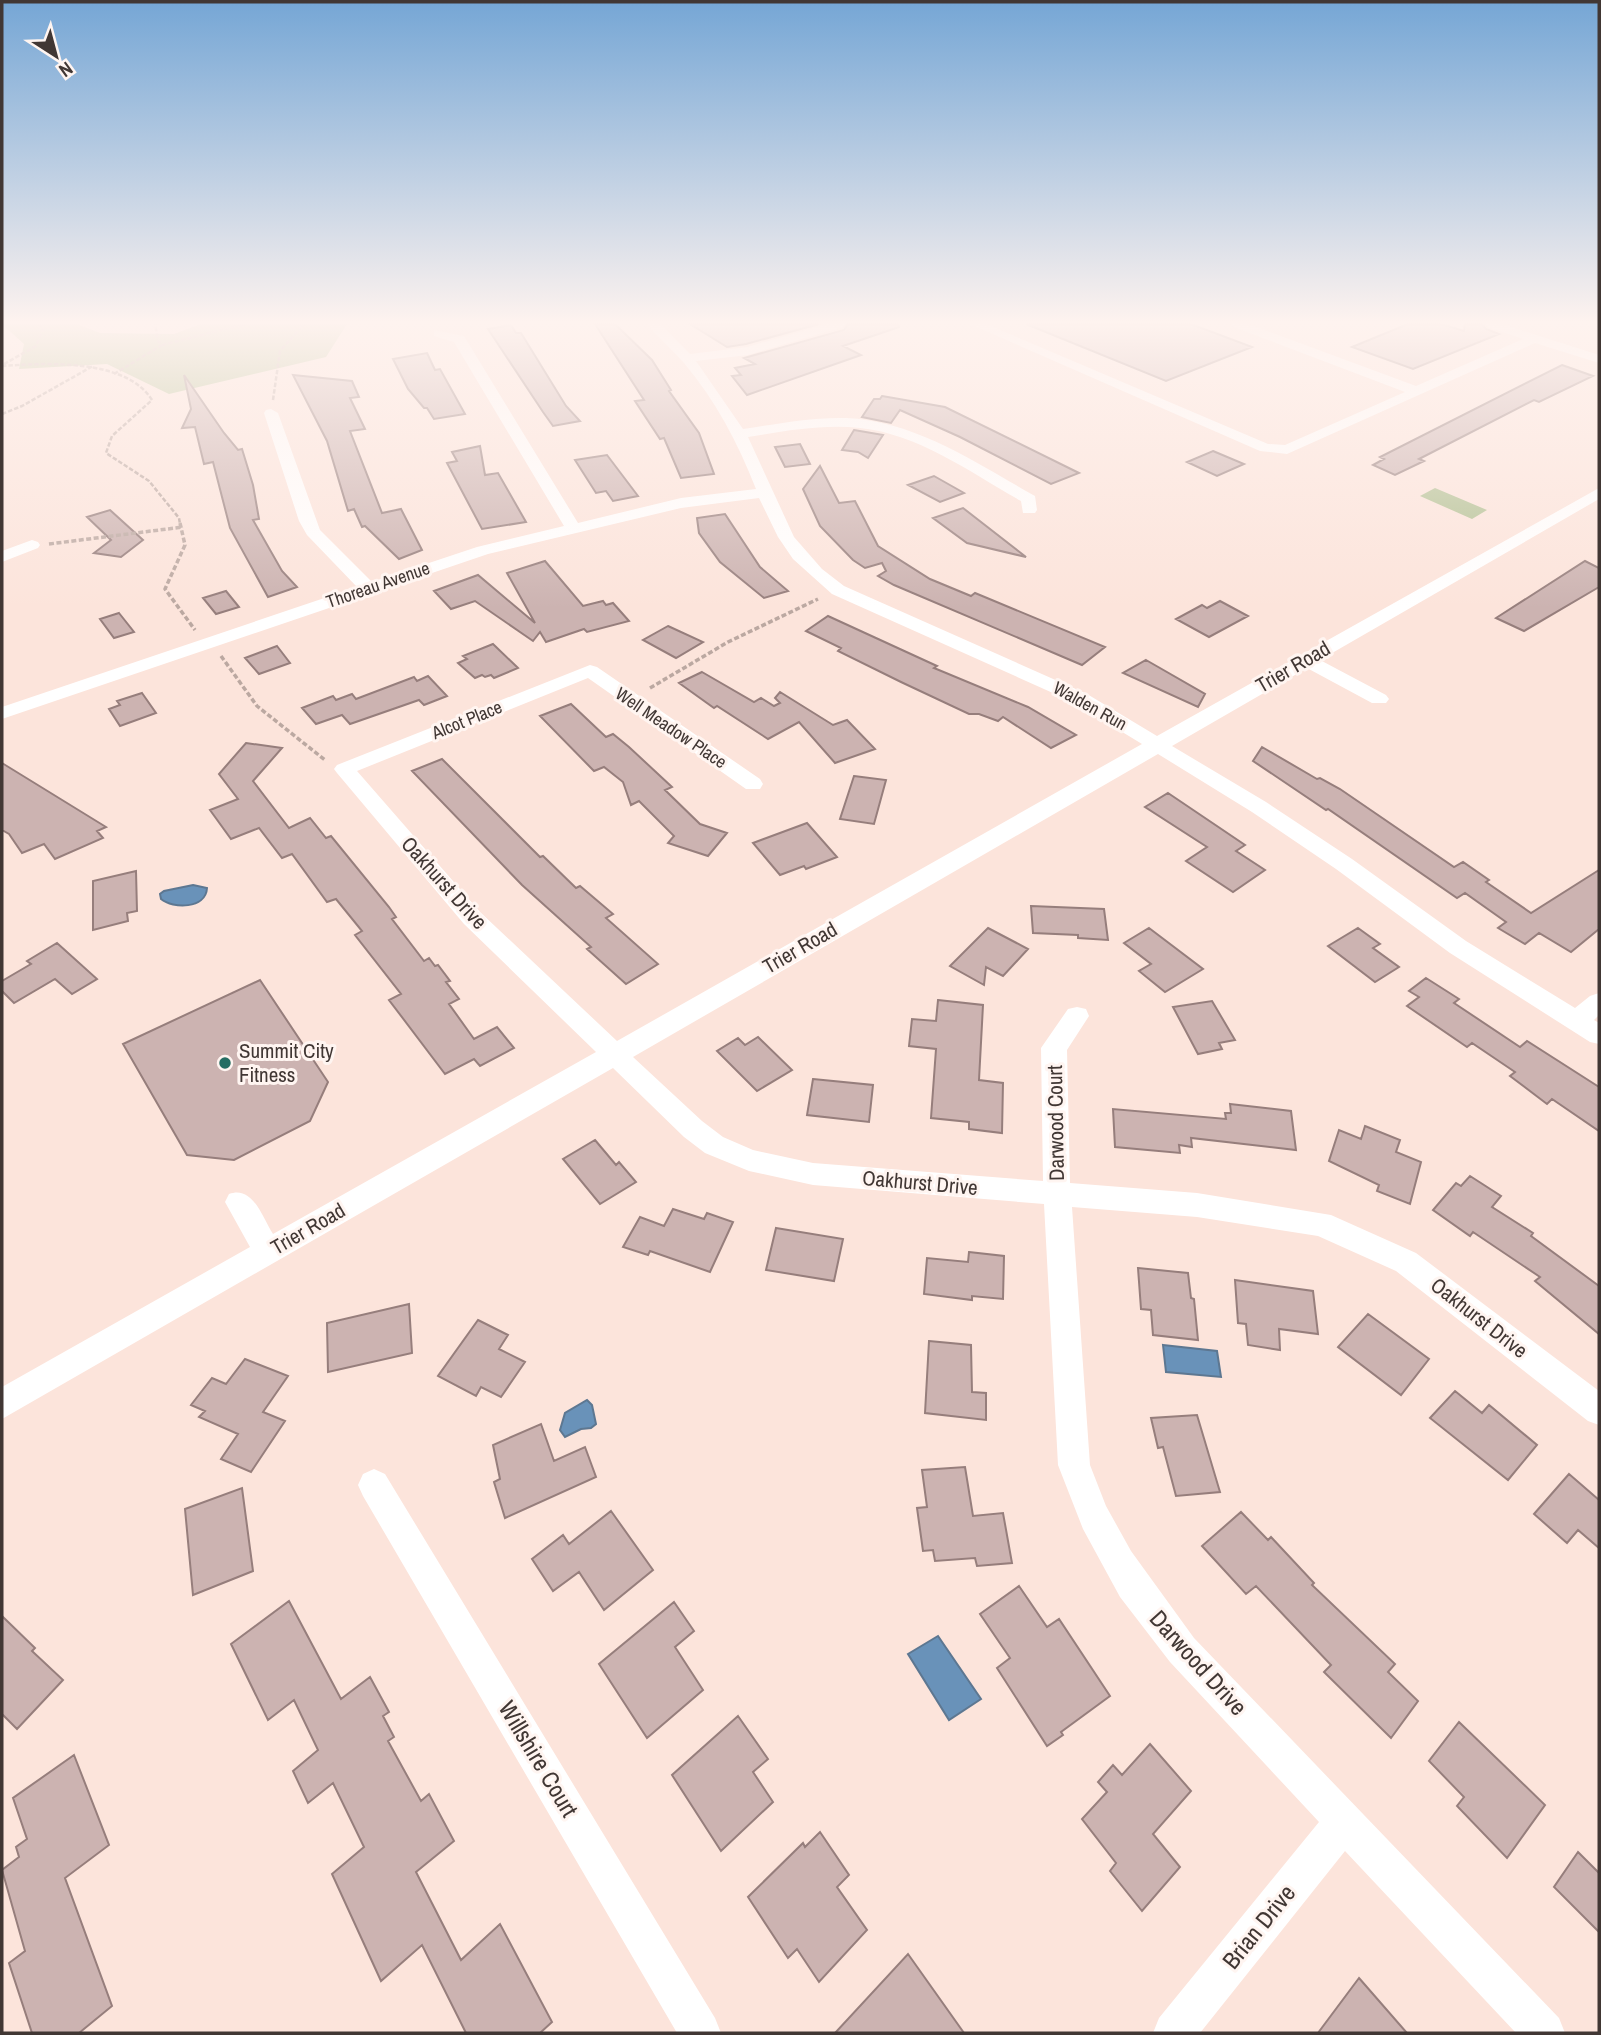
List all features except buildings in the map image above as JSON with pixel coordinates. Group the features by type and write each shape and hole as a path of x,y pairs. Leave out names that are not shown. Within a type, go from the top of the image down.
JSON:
{"street":[{"path":"273,419 313,532 368,588"},
{"path":"507,419 573,528"},
{"name":"Walden Run","path":"729,419 739,433 786,541 819,577 838,590 1061,688 1259,807 1344,864 1458,947 1599,1035"},
{"path":"1197,419 1265,448 1287,450 1355,419"},
{"path":"739,433 832,422 888,429 910,436 1029,499 1029,510"},
{"name":"Thoreau Avenue","path":"2,713 462,556 681,503 763,493"},
{"name":"Trier Road","path":"2,1404 1599,493"},
{"path":"2,557 32,545"},
{"path":"1305,660 1378,699"},
{"name":"Well Meadow Place","path":"590,671 753,784"},
{"name":"Alcot Place","path":"344,769 590,671"},
{"name":"Oakhurst Drive","path":"344,769 461,906 693,1129 714,1145 749,1160 813,1174 1057,1196 1197,1205 1321,1224 1406,1262 1599,1410"},
{"path":"1576,1021 1599,1002"},
{"name":"Darwood Court","path":"1057,1196 1054,1048 1077,1016"},
{"name":"Darwood Drive","path":"1057,1196 1074,1465 1087,1503 1114,1559 1149,1611 1182,1650 1544,2033"},
{"path":"239,1202 268,1252"},
{"name":"Willshire Court","path":"374,1485 700,2033"},
{"name":"Brian Drive","path":"1174,2033 1345,1821"}],"path":[{"path":"131,419 112,436 106,453 129,466 157,488 183,527 185,545 166,589 199,636 207,642 257,705 317,756 344,769"},
{"path":"32,545 183,527"},
{"path":"630,700 728,642 838,590"}],"green space":[{"path":"1435,488 1487,510 1472,519 1420,496"}],"water":[{"path":"193,885 207,888 201,900 195,903 181,905 161,899 160,894 164,891"},
{"path":"1163,1345 1217,1351 1221,1377 1166,1372"},
{"path":"587,1400 592,1405 596,1424 565,1437 560,1430 565,1413"},
{"path":"938,1636 981,1699 949,1720 908,1654"}],"place":[{"name":"Summit City Fitness","path":"225,1063"}]}
